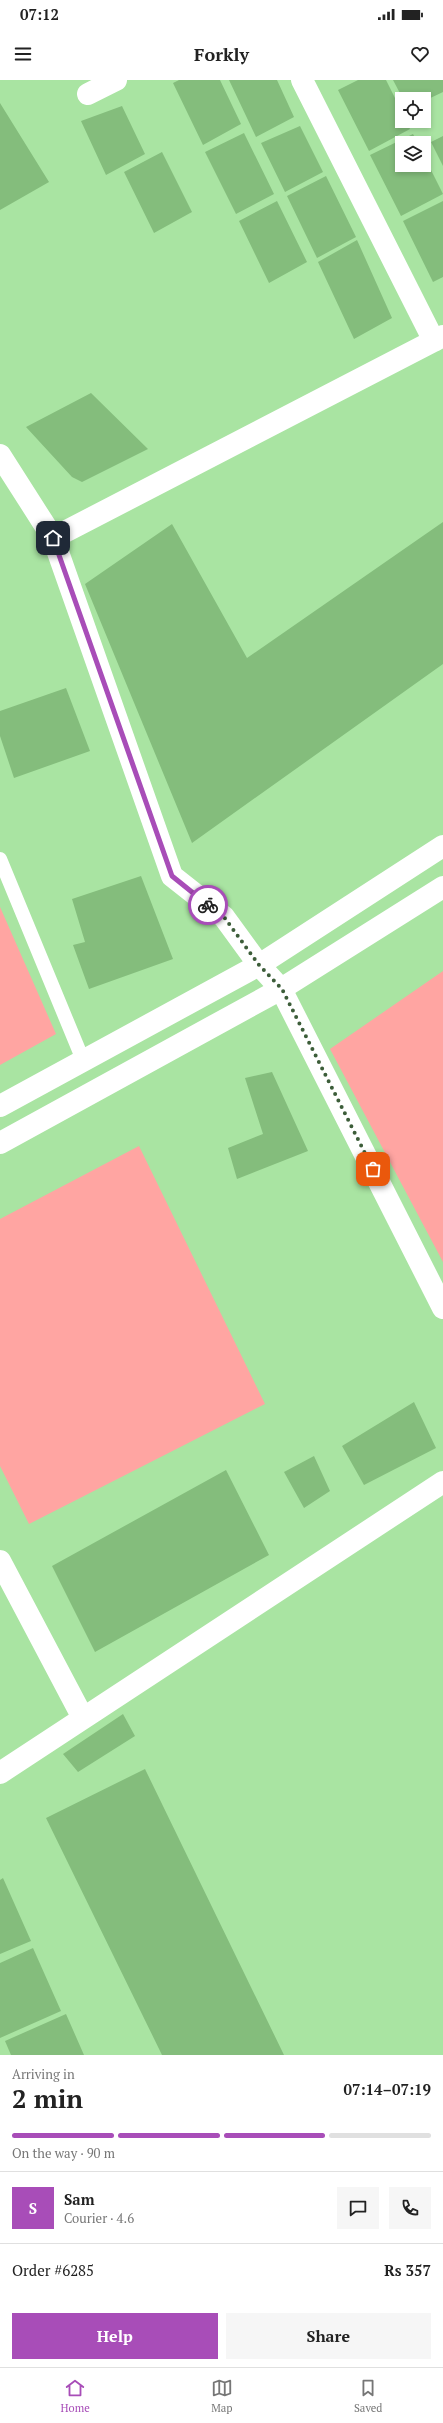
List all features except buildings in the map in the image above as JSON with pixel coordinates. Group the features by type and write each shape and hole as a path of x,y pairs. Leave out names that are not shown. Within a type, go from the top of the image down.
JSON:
{"street":[{"path":"88,94 116,80"},
{"path":"53,538 439,339 302,80"},
{"path":"0,455 53,538 172,876 224,917 259,965 282,989 443,1308"},
{"path":"0,1106 259,965 443,846"},
{"path":"0,1143 282,989 443,887"},
{"path":"0,1773 443,1482"},
{"path":"0,1561 83,1718"}],"lane":[{"path":"0,859 83,1060"}],"shaded area":[{"path":"0,907 56,1034 0,1065"},
{"path":"443,971 443,1262 330,1049"},
{"path":"139,1146 265,1404 29,1524 0,1466 0,1219"}],"way so far":[{"path":"208,905 224,917 259,965 282,989 373,1169"}],"route":[{"path":"53,538 172,876 208,905"}]}
